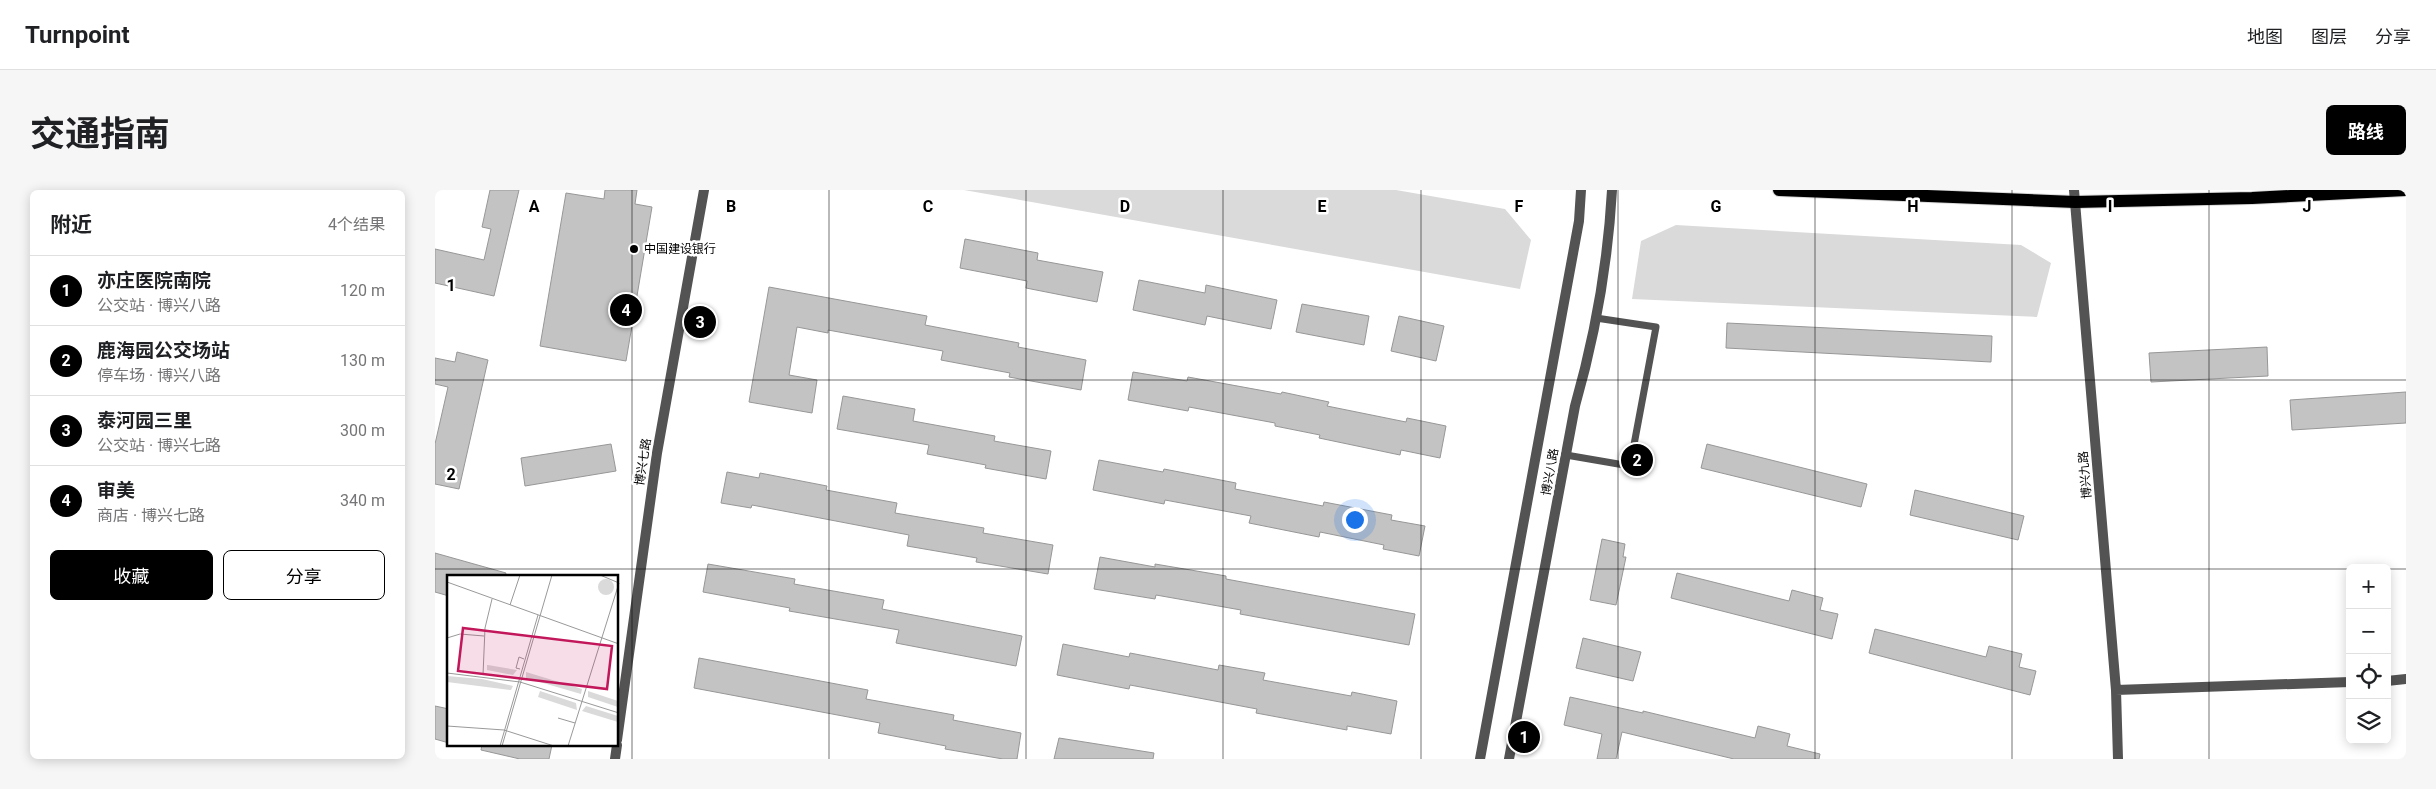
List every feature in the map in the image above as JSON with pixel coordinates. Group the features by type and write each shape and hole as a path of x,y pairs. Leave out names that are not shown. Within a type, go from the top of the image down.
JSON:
{"main road":[{"path":"1779,190 2252,198 2406,190"}],"street":[{"name":"博兴七路","path":"619,726 657,453 704,190"},
{"name":"博兴八路","path":"1480,759 1575,241 1581,190"},
{"name":"博兴八路","path":"1509,759 1575,406 1588,362 1596,318 1610,223 1611,190"},
{"name":"博兴九路","path":"2075,196 2116,690 2118,759"},
{"path":"2391,680 2406,678"},
{"path":"2116,690 2346,682"},
{"path":"615,759 617,746"}],"lane":[{"path":"1566,455 1630,466 1656,327 1596,318"}],"shaded area":[{"path":"964,190 1396,190 1505,209 1531,240 1520,289"},
{"path":"1676,225 2021,245 2051,263 2037,317 1632,299 1641,241"}],"building":[{"path":"490,190 519,190 494,296 435,283 435,249 484,260 491,229 482,227"},
{"path":"605,190 637,190 635,204 652,207 626,361 540,346 566,193 604,199"},
{"path":"965,239 1038,253 1037,260 1103,272 1097,302 1026,288 1027,281 960,268"},
{"path":"1139,280 1205,293 1206,285 1277,300 1271,329 1207,316 1205,325 1133,310"},
{"path":"769,287 927,316 925,325 1019,343 1018,347 1086,360 1081,390 1009,377 1010,373 941,360 943,351 828,330 828,333 797,327 789,375 817,380 812,413 749,402"},
{"path":"1302,304 1369,316 1364,345 1296,332"},
{"path":"1399,316 1444,326 1436,361 1391,351"},
{"path":"1727,323 1992,336 1991,362 1726,348"},
{"path":"2267,347 2268,376 2151,382 2149,353"},
{"path":"457,352 488,360 459,489 435,484 435,444 448,387 435,384 435,358 455,362"},
{"path":"1133,372 1187,381 1188,377 1281,394 1282,392 1329,402 1327,406 1406,422 1407,418 1446,426 1440,458 1401,450 1400,455 1319,438 1320,435 1275,426 1275,423 1189,407 1188,411 1128,400"},
{"path":"2406,392 2406,423 2292,430 2290,400"},
{"path":"843,396 915,409 913,421 995,436 994,441 1051,451 1046,479 985,468 986,465 927,454 929,445 837,429"},
{"path":"611,444 616,471 525,486 521,458"},
{"path":"1707,444 1867,484 1861,507 1701,468"},
{"path":"1099,460 1163,472 1164,469 1236,483 1235,489 1323,506 1324,502 1392,515 1391,520 1425,526 1419,556 1383,549 1384,545 1320,532 1319,537 1249,523 1251,516 1165,500 1164,504 1093,490"},
{"path":"727,472 759,478 760,473 827,486 826,490 897,503 895,513 984,528 983,533 1053,545 1048,574 976,562 977,558 907,546 909,535 752,505 751,508 721,503"},
{"path":"1915,490 2024,516 2018,540 1910,515"},
{"path":"1602,539 1625,544 1623,557 1626,557 1616,605 1590,600"},
{"path":"435,553 506,573 505,575 447,575 447,595 435,592"},
{"path":"1100,557 1155,567 1155,564 1226,576 1226,579 1415,614 1409,645 1240,614 1241,610 1156,595 1155,599 1094,589"},
{"path":"708,564 795,579 794,584 884,600 882,609 1022,636 1016,666 896,643 899,630 789,611 790,608 703,592"},
{"path":"1677,573 1789,601 1792,590 1823,598 1820,610 1838,614 1832,639 1671,598"},
{"path":"1875,629 1986,657 1989,646 2022,654 2019,667 2036,671 2030,695 1869,653"},
{"path":"1583,638 1641,652 1633,681 1576,668"},
{"path":"1063,644 1129,657 1130,653 1218,670 1219,665 1265,673 1263,680 1351,696 1352,692 1397,701 1391,734 1347,726 1347,730 1256,713 1257,709 1130,685 1129,689 1057,675"},
{"path":"699,658 868,690 866,699 954,715 953,720 1021,733 1017,759 1003,759 945,749 946,746 878,733 880,723 694,688"},
{"path":"1570,697 1643,713 1643,711 1755,738 1758,726 1790,734 1787,746 1820,754 1819,759 1734,759 1622,732 1616,759 1597,759 1602,734 1564,725"},
{"path":"435,706 447,709 447,742 435,739"},
{"path":"1059,738 1154,753 1153,759 1054,759"},
{"path":"482,746 552,746 549,759 520,759 481,750"}],"place":[{"name":"中国建设银行","path":"634,249"},
{"name":"审美","path":"626,310"},
{"name":"泰河园三里","path":"700,322"},
{"name":"鹿海园公交场站","path":"1637,460"},
{"name":"亦庄医院南院","path":"1524,737"}]}
